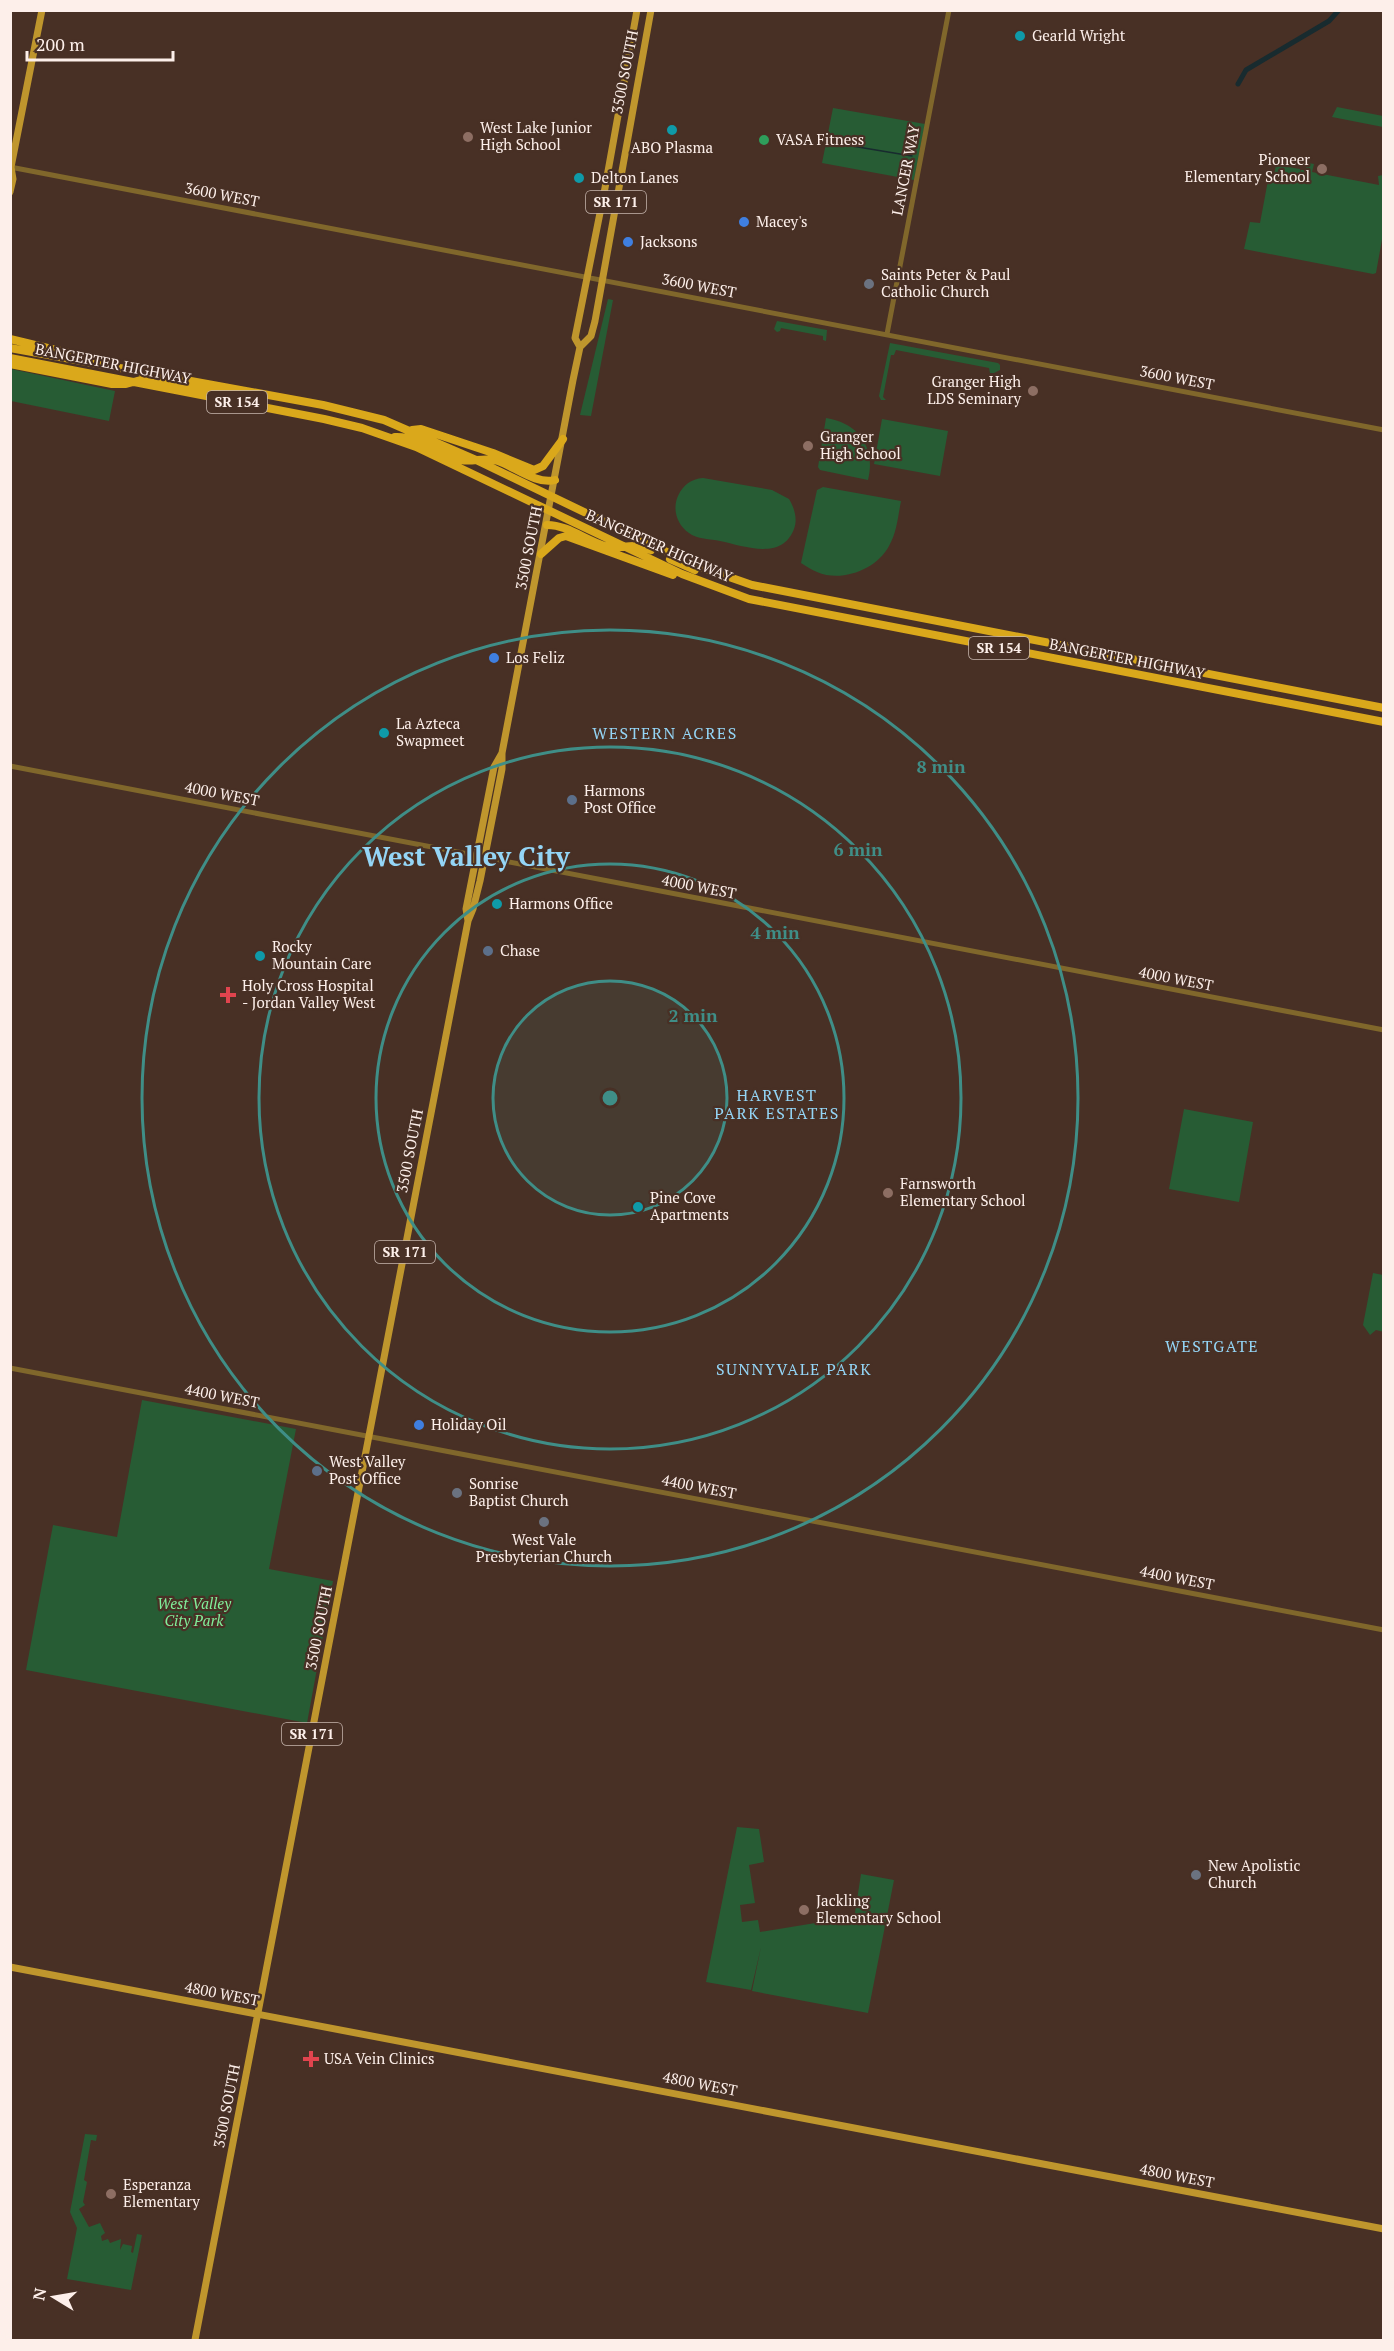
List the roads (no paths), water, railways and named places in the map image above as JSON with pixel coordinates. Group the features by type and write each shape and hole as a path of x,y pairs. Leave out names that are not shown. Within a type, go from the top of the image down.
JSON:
{"highway":[{"path":"10,339 81,356 89,363"},
{"name":"BANGERTER HIGHWAY","path":"10,348 348,410 408,430 476,460 710,572 779,592 1383,708"},
{"name":"BANGERTER HIGHWAY","path":"10,358 341,423 390,437 416,447 706,584 758,601 1383,722"},
{"path":"10,364 112,384 148,378 215,391 226,387"},
{"path":"408,430 421,429 534,470 543,466 563,439"},
{"path":"390,437 407,436 457,459 496,460 533,477 549,481 555,480"},
{"path":"547,525 568,529 604,546 639,545 690,568 710,572"},
{"path":"541,554 559,538 569,537 710,591 758,601"}],"main road":[{"path":"10,192 13,179 11,168 42,10"},
{"name":"3500 SOUTH","path":"580,347 575,338 637,10"},
{"name":"3500 SOUTH","path":"195,2340 468,921 473,909 494,767 502,753 580,347 591,336 603,279 651,10"},
{"name":"4800 WEST","path":"10,1967 1383,2229"}],"street":[{"name":"LANCER WAY","path":"887,334 949,10"},
{"name":"3600 WEST","path":"11,168 603,279 1383,430"},
{"name":"4000 WEST","path":"10,766 1383,1030"},
{"name":"4400 WEST","path":"10,1368 1383,1630"}],"waterway":[{"path":"1238,84 1246,70 1329,21 1339,10"},
{"path":"828,142 912,156"}],"place":[{"name":"Gearld Wright","path":"1020,36"},
{"name":"ABO Plasma","path":"672,130"},
{"name":"West Lake Junior High School","path":"468,137"},
{"name":"VASA Fitness","path":"764,140"},
{"name":"Pioneer Elementary School","path":"1322,169"},
{"name":"Delton Lanes","path":"579,178"},
{"name":"Macey's","path":"744,222"},
{"name":"Jacksons","path":"628,242"},
{"name":"Saints Peter & Paul Catholic Church","path":"869,284"},
{"name":"Granger High LDS Seminary","path":"1033,391"},
{"name":"Granger High School","path":"808,446"},
{"name":"Los Feliz","path":"494,658"},
{"name":"La Azteca Swapmeet","path":"384,733"},
{"name":"Harmons Post Office","path":"572,800"},
{"name":"Harmons Office","path":"497,904"},
{"name":"Chase","path":"488,951"},
{"name":"Rocky Mountain Care","path":"260,956"},
{"name":"Holy Cross Hospital - Jordan Valley West","path":"228,995"},
{"name":"Farnsworth Elementary School","path":"888,1193"},
{"name":"Pine Cove Apartments","path":"638,1207"},
{"name":"Holiday Oil","path":"419,1425"},
{"name":"West Valley Post Office","path":"317,1471"},
{"name":"Sonrise Baptist Church","path":"457,1493"},
{"name":"West Vale Presbyterian Church","path":"544,1522"},
{"name":"New Apolistic Church","path":"1196,1875"},
{"name":"Jackling Elementary School","path":"804,1910"},
{"name":"USA Vein Clinics","path":"311,2059"},
{"name":"Esperanza Elementary","path":"111,2194"}],"district":[{"name":"WESTERN ACRES","path":"665,733"},
{"name":"West Valley City","path":"466,857"},
{"name":"HARVEST PARK ESTATES","path":"777,1104"},
{"name":"WESTGATE","path":"1212,1346"},
{"name":"SUNNYVALE PARK","path":"794,1369"}],"park label":[{"name":"West Valley City Park","path":"194,1612"}]}
